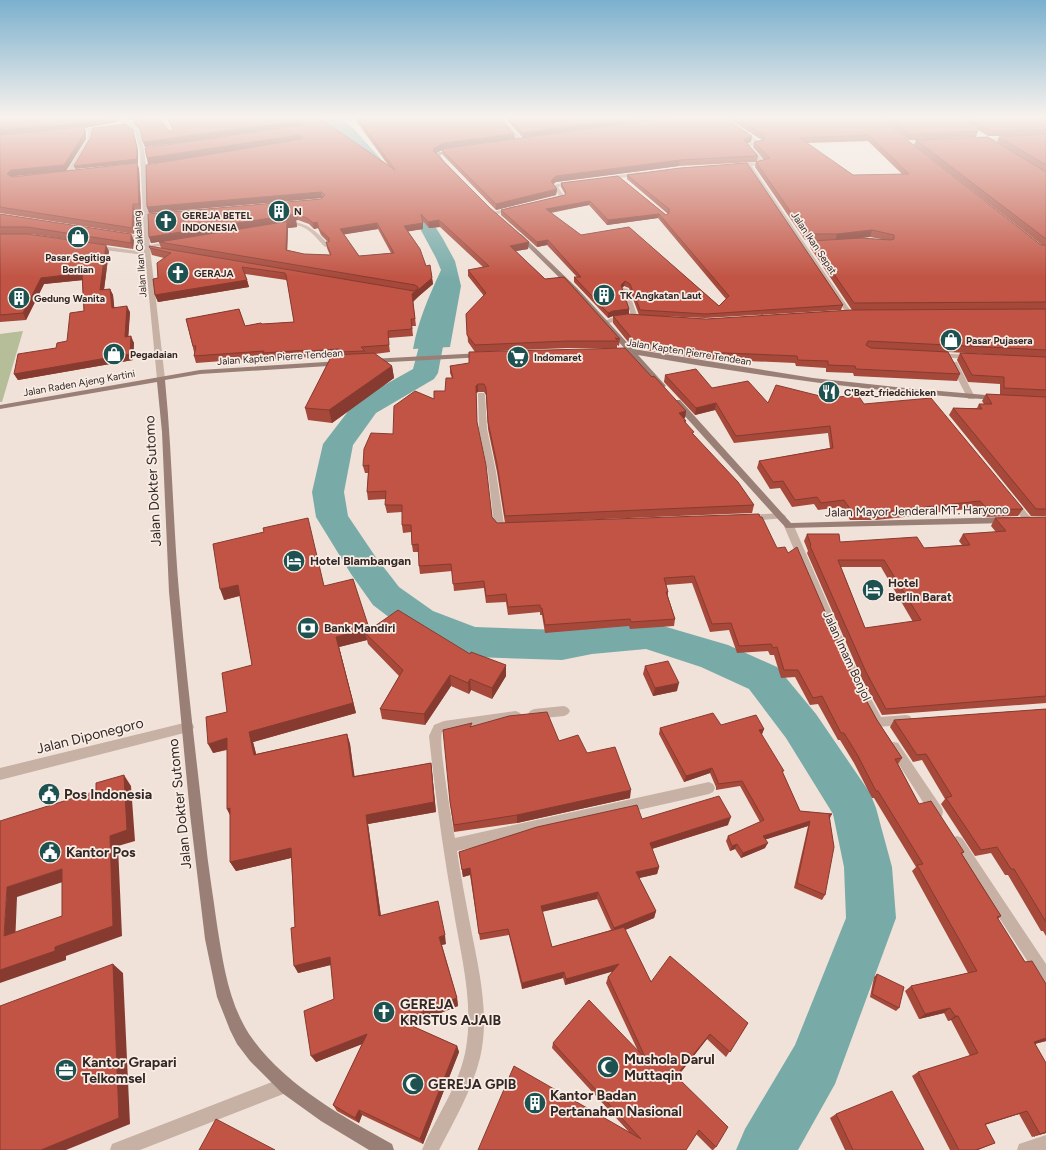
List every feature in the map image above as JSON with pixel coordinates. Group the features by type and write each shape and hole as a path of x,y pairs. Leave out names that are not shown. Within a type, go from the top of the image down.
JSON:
{"main road":[{"path":"488,208 500,218"},
{"name":"Jalan Imam Bonjol","path":"511,229 555,268 606,322 630,351 785,521"},
{"name":"Jalan Kapten Pierre Tendean","path":"607,351 630,351 735,370 928,397 1008,399"},
{"path":"364,361 487,355"},
{"name":"Jalan Kapten Pierre Tendean","path":"161,379 200,372 348,362"},
{"name":"Jalan Raden Ajeng Kartini","path":"0,407 161,379"},
{"name":"Jalan Dokter Sutomo","path":"161,379 174,593 201,870 215,960 222,992 232,1019 259,1060 285,1085 347,1128 386,1150"},
{"name":"Jalan Mayor Jenderal MT. Haryono","path":"785,521 1040,520"}],"street":[{"name":"Jalan Ikan Cakalang","path":"144,171 147,239 161,379"},
{"name":"Jalan Ikan Sepat","path":"752,171 849,313"},
{"path":"595,180 648,172"},
{"path":"61,174 74,173"},
{"path":"618,176 623,181"},
{"path":"545,201 562,196 555,186 580,182"},
{"path":"494,213 516,208"},
{"path":"147,217 155,216"},
{"path":"275,227 297,223 303,224 327,246"},
{"path":"115,234 147,239"},
{"path":"148,250 179,242"},
{"path":"802,244 810,244"},
{"path":"85,245 166,251"},
{"path":"625,289 635,318"},
{"path":"842,314 857,313"},
{"path":"606,322 618,318 643,319"},
{"path":"927,354 979,357"},
{"path":"949,355 971,397"},
{"path":"481,395 484,430 492,472 499,524 503,528 521,528"},
{"path":"1008,497 1028,520"},
{"path":"736,519 785,521"},
{"name":"Jalan Imam Bonjol","path":"785,521 856,681 878,722 942,821"},
{"path":"430,1150 464,1078 474,1048 475,1035 475,1008 449,846 435,736 438,729 444,726 564,711"},
{"path":"878,722 917,719"},
{"name":"Jalan Diponegoro","path":"0,774 188,727"},
{"path":"449,846 709,788"},
{"path":"951,834 1046,978"},
{"path":"118,1150 285,1085"},
{"path":"1025,1150 1046,1143"}],"green space":[{"path":"23,331 2,402 0,402 0,334"}],"water":[{"path":"371,171 391,171 426,212 455,261 461,286 450,347 413,349 428,299 441,270 416,221"}],"building":[{"path":"0,171 10,171 7,174 12,177 69,171 137,171 139,204 133,204 132,228 0,207"},
{"path":"146,171 453,171 490,208 529,242 510,246 545,279 564,277 620,339 615,338 618,341 568,341 475,345 467,335 466,314 486,293 468,270 489,266 439,220 428,222 421,214 423,223 404,226 420,249 426,266 430,265 432,278 418,290 418,287 415,285 159,242 296,220 287,222 286,250 304,254 331,255 326,242 329,242 329,238 319,229 317,222 313,223 307,218 296,214 149,237 148,214 321,199 325,195 321,192 147,207","holes":["377,223 394,253 359,256 340,229"]},
{"path":"463,171 597,171 556,176 551,181 557,189 496,204"},
{"path":"660,171 752,171 843,305 706,314 640,310 630,284 625,281 621,285 629,309 608,313 574,277 581,277 548,240 537,242 501,210 565,195 566,192 561,183 618,176 666,215 669,213 669,209 627,175","holes":["590,201 608,220 659,214 729,296 719,306 629,227 581,235 546,209"]},
{"path":"762,171 847,171 853,175 909,174 906,171 946,171 1041,245 1046,245 1046,302 854,303 811,241 861,238 891,240 894,239 894,235 872,230 837,234 806,234"},
{"path":"956,171 1044,171 1046,172 1046,239"},
{"path":"0,214 131,234 131,243 27,227 0,227"},
{"path":"0,234 27,234 106,245 100,290 110,289 112,308 127,306 125,337 131,336 130,354 14,374 18,354 56,348 57,343 67,341 70,313 84,311 82,273 41,278 23,313 0,315"},
{"path":"149,246 414,291 418,289 412,294 415,319 411,319 412,329 388,331 389,345 361,347 365,351 337,352 339,349 263,353 264,351 194,356 196,346 193,346 186,319 239,309 245,326 261,323 294,322 286,275 285,273 242,267 247,280 155,295 153,279 158,278 157,263 171,253 150,248"},
{"path":"1046,309 1046,350 868,341 866,345 871,348 948,352 960,374 856,369 855,366 828,365 828,361 798,360 797,356 702,352 634,341 613,316 627,314 706,319 851,310"},
{"path":"625,348 652,377 654,376 686,411 679,413 694,432 692,433 738,482 754,505 505,516 497,464 488,422 486,388 484,384 478,384 476,386 477,422 486,465 492,517 497,523 759,514 760,517 762,517 777,548 785,547 788,553 797,547 852,674 877,720 902,758 895,759 919,804 931,801 964,852 961,853 1001,916 997,917 1025,962 1032,961 1046,984 1046,1038 1034,1042 1046,1063 1046,1132 1040,1134 1027,1111 985,1124 995,1143 976,1150 959,1150 918,1072 978,1053 958,1016 955,1016 950,1008 925,1014 911,986 977,971 917,865 923,864 878,791 876,791 844,733 841,733 822,696 813,698 798,670 784,670 777,647 773,648 771,644 739,646 731,623 712,624 694,576 664,578 668,592 666,592 675,619 631,622 630,619 545,625 542,608 540,608 540,605 508,607 506,594 486,596 484,581 453,584 451,564 419,566 418,544 412,545 411,525 402,525 402,505 385,505 386,491 367,492 369,465 363,466 364,449 371,433 393,434 394,406 415,391 434,399 434,391 445,391 446,378 453,378 450,366 469,363 469,352"},
{"path":"374,353 392,366 329,410 305,408 332,355"},
{"path":"960,353 1046,357 1046,390 1004,388 1004,377 972,375"},
{"path":"696,369 712,388 748,381 768,403 776,385 828,398 858,395 864,404 931,398 1023,509 988,510 980,501 925,507 926,508 853,513 844,500 821,503 817,497 795,500 783,481 773,482 759,461 833,448 830,426 736,436 716,403 696,408 665,375"},
{"path":"986,394 1046,397 1046,509 1036,509 953,408 982,409 979,404 992,404"},
{"path":"1046,517 1046,696 886,709 866,672 810,546 811,545 807,534 839,534 840,542 917,537 924,548 970,545 963,534 1006,531 995,518","holes":["838,560 884,560 921,620 865,628"]},
{"path":"308,518 324,586 353,579 369,628 336,637 353,703 249,732 254,755 347,734 353,777 431,763 434,802 366,815 379,916 438,901 445,935 439,937 457,998 401,1021 457,1046 420,1139 359,1110 355,1118 333,1105 367,1034 311,1056 304,1011 334,999 330,957 294,966 291,928 295,927 291,848 230,862 230,808 227,809 227,738 208,744 206,717 227,712 222,673 252,665 238,585 220,589 213,544 264,532 263,528"},
{"path":"398,610 470,654 471,652 506,665 492,688 470,679 468,683 450,675 424,714 380,709 403,670 365,633"},
{"path":"668,661 679,683 655,688 645,666"},
{"path":"1046,709 1046,922 1014,869 1011,869 997,847 981,850 946,798 952,796 926,754 917,755 894,720"},
{"path":"547,712 559,741 578,735 587,753 615,747 631,790 517,815 454,825 450,802 443,730 472,723 470,727 509,716"},
{"path":"713,713 721,725 756,715 764,729 759,730 784,771 782,771 800,811 832,814 829,815 834,847 825,895 797,883 810,821 763,836 768,843 743,853 737,844 732,846 728,836 764,820 742,781 718,784 712,768 686,776 660,728"},
{"path":"124,775 127,830 110,836 113,926 55,947 55,951 0,970 0,821 96,791 96,783","holes":["62,869 62,916 4,936 7,887"]},
{"path":"719,796 731,817 650,843 659,867 636,872 656,911 614,928 598,892 541,906 552,947 624,927 651,982 670,956 748,1023 730,1052 710,1034 676,1076 728,1127 716,1147 699,1130 686,1150 478,1150 514,1066 641,1139 553,1043 589,1000 646,1059 608,977 619,964 566,979 564,972 522,983 508,929 479,934 470,868 462,870 459,852 537,827 637,805 642,819"},
{"name":"Kantor Grapari Telkomsel","path":"113,964 119,1118 41,1150 0,1150 0,1006"},
{"path":"877,974 904,987 899,1008 872,994"},
{"path":"892,1091 924,1150 853,1150 836,1114"},
{"path":"216,1119 275,1150 199,1150"}],"waterway":[{"path":"443,301 433,336 425,373 366,407 338,444 328,492 332,517 363,565 386,596 420,621 472,642 562,645 592,639 646,635 714,656 763,678 801,726 854,808 868,867 871,918 815,1064 766,1150"}],"place":[{"name":"N","path":"279,211"},
{"name":"GEREJA BETEL INDONESIA","path":"166,221"},
{"name":"Pasar Segitiga Berlian","path":"78,237"},
{"name":"GERAJA","path":"178,273"},
{"name":"TK Angkatan Laut","path":"604,295"},
{"name":"Gedung Wanita","path":"19,298"},
{"name":"Pasar Pujasera","path":"951,340"},
{"name":"Pegadaian","path":"114,354"},
{"name":"Indomaret","path":"518,357"},
{"name":"C'Bezt_friedchicken","path":"829,392"},
{"name":"Hotel Blambangan","path":"294,561"},
{"name":"Hotel Berlin Barat","path":"873,590"},
{"name":"Bank Mandiri","path":"308,628"},
{"name":"Pos Indonesia","path":"49,794"},
{"name":"Kantor Pos","path":"50,852"},
{"name":"GEREJA KRISTUS AJAIB","path":"384,1012"},
{"name":"Mushola Darul Muttaqin","path":"608,1067"},
{"name":"Kantor Grapari Telkomsel","path":"66,1070"},
{"name":"GEREJA GPIB","path":"413,1084"},
{"name":"Kantor Badan Pertanahan Nasional","path":"535,1103"}]}
